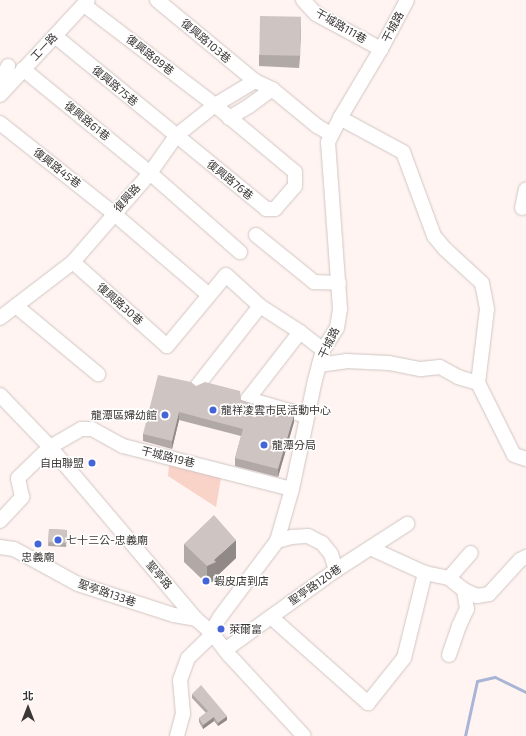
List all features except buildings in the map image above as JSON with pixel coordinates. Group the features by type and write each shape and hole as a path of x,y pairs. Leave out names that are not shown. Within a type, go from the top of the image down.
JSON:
{"street":[{"name":"復興路103巷","path":"157,0 255,81 272,89 317,126 331,134"},
{"name":"干城路111巷","path":"303,0 316,14 381,49"},
{"name":"干城路","path":"177,736 183,714 180,680 188,658 209,638 210,632 278,541 292,489 307,416 323,350 337,328 340,309 328,142 331,134 381,49 407,0"},
{"name":"工一路","path":"0,95 86,2"},
{"name":"復興路89巷","path":"86,2 215,105 295,172 295,186 285,199"},
{"name":"復興路75巷","path":"55,36 176,136"},
{"path":"0,82 8,66"},
{"name":"復興路61巷","path":"23,69 150,173 240,252"},
{"name":"復興路","path":"0,318 73,262 150,173 176,136 215,105 255,81"},
{"path":"229,118 249,106 272,89"},
{"path":"340,118 403,152 434,236 445,249 482,283 487,309 478,382 514,455 526,459"},
{"name":"復興路45巷","path":"0,123 113,214 209,295"},
{"name":"復興路76巷","path":"176,136 266,209 275,209 285,199"},
{"path":"522,208 526,188"},
{"path":"256,235 314,282 339,283"},
{"name":"復興路30巷","path":"73,262 167,346 209,295"},
{"path":"209,295 226,275 260,306 300,332 323,350"},
{"path":"16,306 98,374"},
{"path":"198,385 260,306"},
{"path":"300,332 248,399 307,416"},
{"path":"319,365 346,361 389,363 421,369 440,367 458,377 478,382"},
{"name":"聖亭路","path":"0,395 50,448 196,619 210,632 304,736"},
{"name":"干城路19巷","path":"0,521 22,497 18,478 50,448 81,429 92,429 123,446 292,489"},
{"name":"聖亭路120巷","path":"225,650 336,570 407,524"},
{"path":"278,541 292,537 308,536 322,543 331,554 336,570"},
{"name":"聖亭路133巷","path":"0,547 14,549 78,584 174,615 196,619"},
{"path":"370,548 425,573 449,578 464,590 477,596 489,594 520,560 526,557"},
{"path":"449,578 471,553"},
{"path":"271,617 368,703 404,658 425,573"},
{"path":"449,655 459,626 467,609 464,590"}],"shaded area":[{"path":"169,465 221,478 216,507 168,476"}],"waterway":[{"path":"465,736 477,681 495,677 526,692"}],"place":[{"name":"龍祥凌雲市民活動中心","path":"213,410"},
{"name":"龍潭區婦幼館","path":"165,415"},
{"name":"龍潭分局","path":"264,445"},
{"name":"自由聯盟","path":"92,463"},
{"name":"七十三公-忠義廟","path":"58,540"},
{"name":"忠義廟","path":"38,544"},
{"name":"蝦皮店到店","path":"206,581"},
{"name":"萊爾富","path":"221,629"}]}
